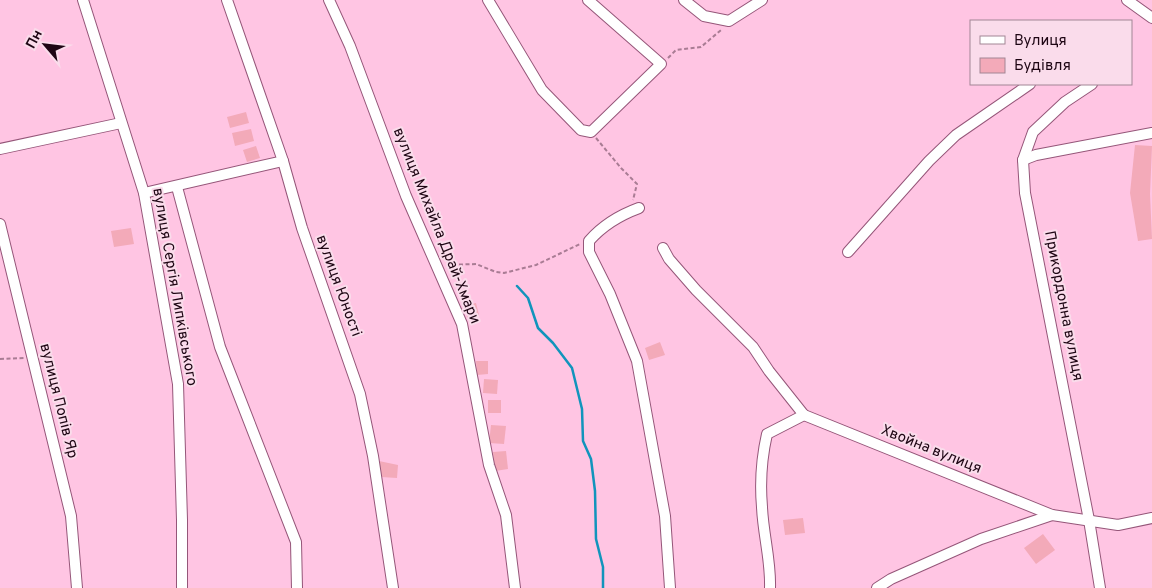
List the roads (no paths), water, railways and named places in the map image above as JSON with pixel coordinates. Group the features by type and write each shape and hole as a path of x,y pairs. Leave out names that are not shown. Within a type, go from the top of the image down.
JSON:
{"street":[{"name":"вулиця Сергія Липківського","path":"83,0 144,193 178,384 182,588"},
{"name":"вулиця Юності","path":"227,0 283,161 302,228 360,394 373,456 393,588"},
{"name":"вулиця Михайла Драй-Хмари","path":"329,0 350,46 381,133 435,265 462,324 489,465 506,515 515,588"},
{"path":"488,0 542,90 581,130 591,132 661,64 588,0"},
{"path":"684,0 704,16 729,21 762,0"},
{"path":"1127,0 1152,18"},
{"path":"848,252 929,160 956,135 1029,85"},
{"path":"1023,160 1033,132 1066,102 1091,85"},
{"path":"0,149 121,123"},
{"path":"1023,160 1036,155 1152,133"},
{"name":"Прикордонна вулиця","path":"1023,160 1025,193 1089,520 1100,588"},
{"path":"144,193 177,187 283,161"},
{"name":"вулиця Сергія Липківського","path":"177,187 220,347 296,542 297,588"},
{"path":"639,208 626,213 597,232 589,241 589,252 610,294 637,361 665,516 670,588"},
{"name":"вулиця Попів Яр","path":"0,224 71,516 77,588"},
{"path":"663,248 669,259 696,290 753,347 769,371 804,415 768,434 765,445 762,508 768,540 770,588"},
{"name":"Хвойна вулиця","path":"804,415 1052,515"},
{"path":"877,588 891,579 981,539 1052,515 1118,525 1152,518"}],"waterway":[{"path":"517,286 528,298 538,328 553,343 572,368 582,409 583,441 591,459 595,491 596,539 603,567 603,588"}]}
